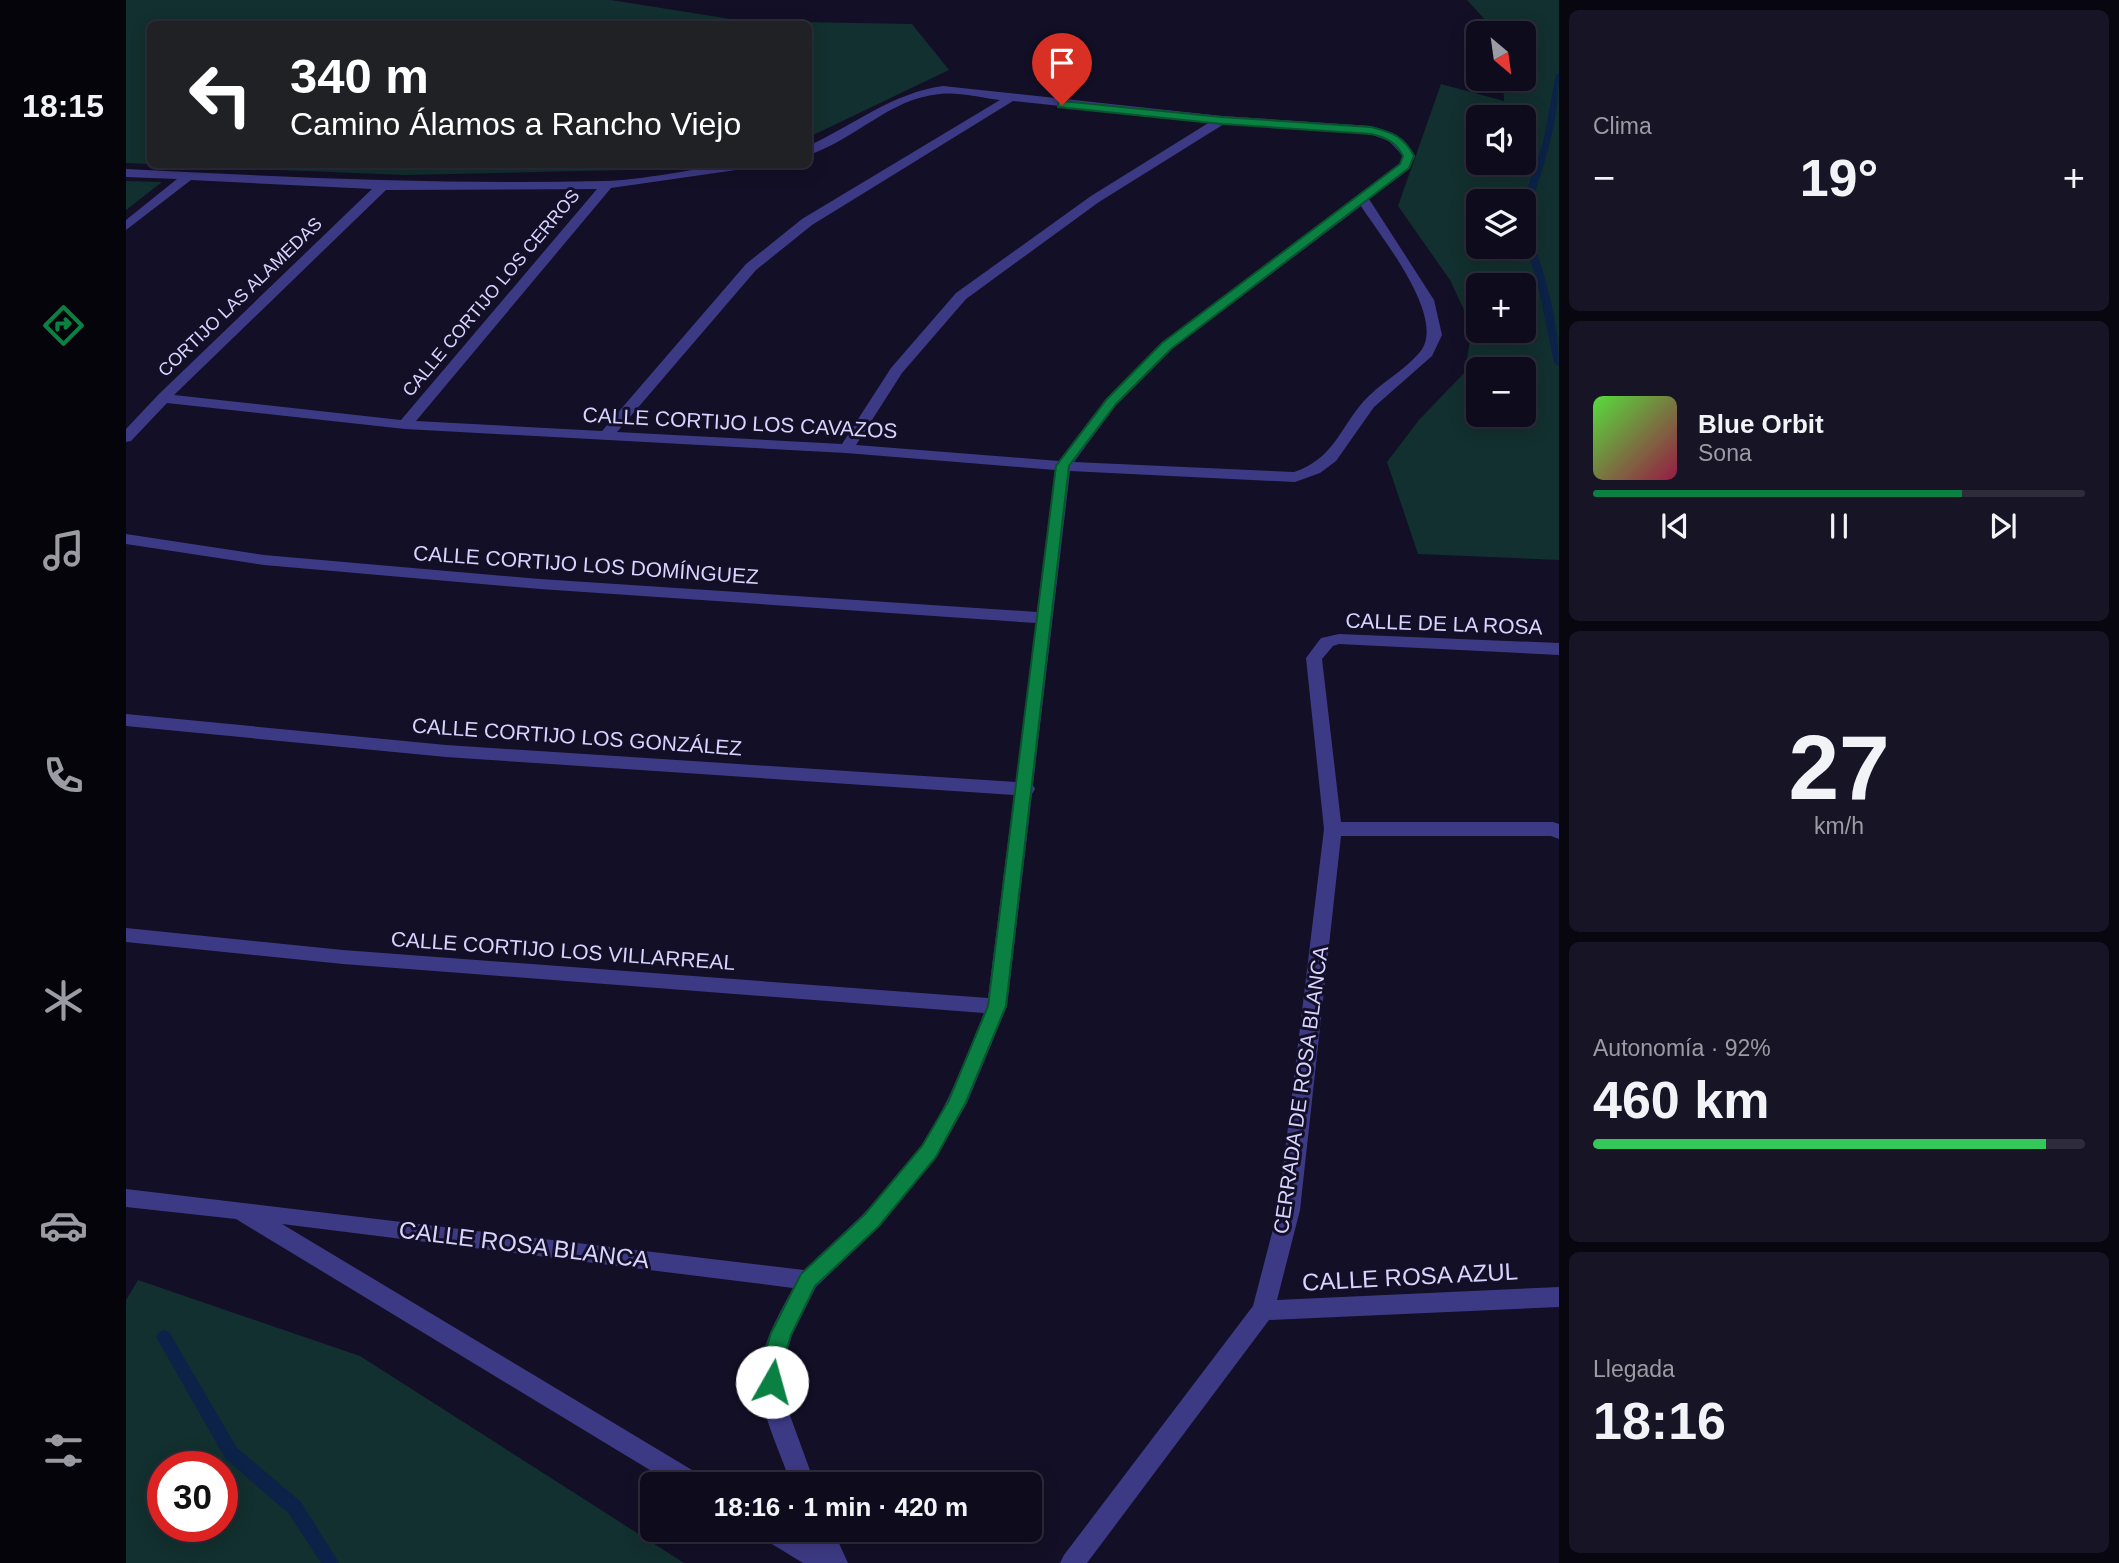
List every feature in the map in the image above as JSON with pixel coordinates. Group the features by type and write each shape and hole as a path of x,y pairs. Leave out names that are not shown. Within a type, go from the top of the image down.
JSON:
{"street":[{"path":"799,1472 773,1399 772,1365 781,1333 808,1280 872,1220 929,1152 957,1102 997,1006 1026,789 1063,466 1111,401 1167,346 1405,166 1409,156 1403,144 1389,135 1371,130 1222,120 943,90 910,96 832,142 812,150"},
{"path":"607,435 751,267 807,222 1009,99"},
{"path":"846,449 896,371 961,296 1095,199 1222,120"},
{"path":"126,173 383,186 607,185 723,168"},
{"path":"126,226 186,178"},
{"name":"CALLE CORTIJO LOS CERROS","path":"405,425 607,185"},
{"name":"CORTIJO LAS ALAMEDAS","path":"126,439 163,398 383,186"},
{"name":"CALLE CORTIJO LOS CAVAZOS","path":"163,398 405,425 846,449 1063,466 1294,477 1315,470 1332,458 1369,404 1427,353 1435,335 1427,300 1362,198"},
{"name":"CALLE CORTIJO LOS DOMÍNGUEZ","path":"126,539 264,560 540,584 1045,618"},
{"name":"CALLE DE LA ROSA","path":"1327,642 1356,639 1559,649"},
{"name":"CERRADA DE ROSA BLANCA","path":"1072,1563 1263,1310 1289,1210 1333,830 1314,658 1327,642"},
{"name":"CALLE CORTIJO LOS GONZÁLEZ","path":"126,720 446,751 1026,789"},
{"path":"1333,830 1553,829 1559,832"},
{"name":"CALLE CORTIJO LOS VILLARREAL","path":"126,935 343,957 997,1006"},
{"name":"CALLE ROSA BLANCA","path":"126,1198 808,1280"},
{"name":"CALLE ROSA BLANCA","path":"240,1210 675,1472"},
{"name":"CALLE ROSA AZUL","path":"1263,1310 1559,1297"},
{"path":"790,1542 825,1563"},
{"path":"826,1542 836,1563"}],"green space":[{"path":"126,0 611,0 743,21 147,21 147,164 126,163"},
{"path":"1467,0 1559,0 1559,560 1418,554 1387,462 1419,420 1465,372 1466,366 1466,427 1536,427 1536,357 1467,357 1470,343 1536,343 1536,273 1466,273 1466,314 1450,280 1398,206 1441,84 1504,101 1504,91 1536,91 1536,21 1486,21"},
{"path":"812,22 912,24 949,70 812,136"},
{"path":"231,168 641,168 627,170 405,175"},
{"path":"126,181 162,182 126,210"},
{"path":"138,1280 360,1356 640,1535 640,1542 651,1542 684,1563 126,1563 126,1300"}],"waterway":[{"path":"1532,189 1547,143 1559,76"},
{"path":"1535,259 1543,285 1559,363"},
{"path":"164,1337 231,1453 295,1508 331,1563"}],"route":[{"path":"772,1382 772,1365 781,1333 808,1280 872,1220 929,1152 957,1102 997,1006 1026,789 1063,466 1111,401 1167,346 1405,166 1409,156 1403,144 1389,135 1371,130 1062,105"}]}
